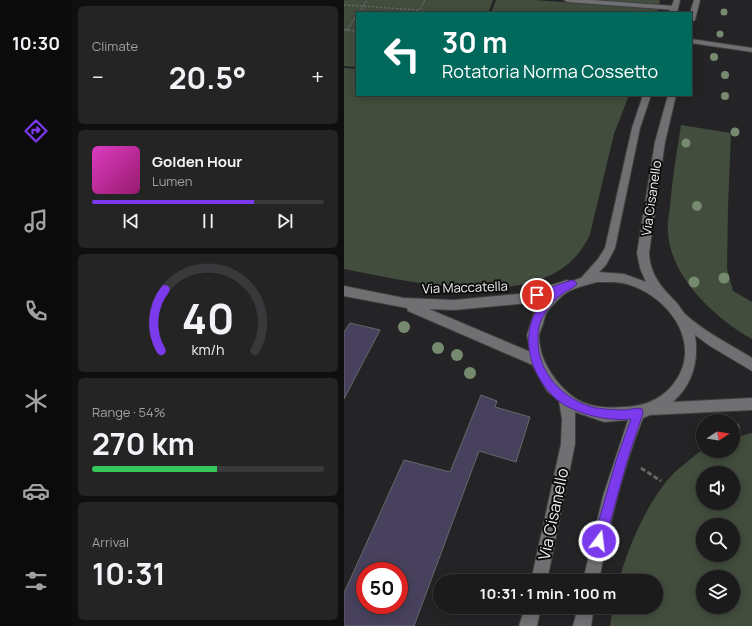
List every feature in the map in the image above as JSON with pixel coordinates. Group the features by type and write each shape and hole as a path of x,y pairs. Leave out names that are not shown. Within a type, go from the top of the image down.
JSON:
{"main road":[{"path":"673,10 677,0"},
{"path":"692,16 696,0"},
{"path":"692,42 752,50"},
{"name":"Via Cisanello","path":"586,279 602,262 610,248 634,136 647,96"},
{"name":"Via Cisanello","path":"664,297 652,281 643,258 659,147 672,96"},
{"path":"752,366 714,342 682,318 664,297 654,290 632,280 608,277 586,279 572,284 552,296 539,314 534,329 533,337 536,360 547,381 557,393 566,400 595,412 624,415 643,411 752,404"},
{"name":"Via Maccatella","path":"344,291 404,303 454,304 514,300 546,293 572,284"},
{"name":"Via Maccatella","path":"404,303 536,360"},
{"path":"593,574 605,517 631,430 643,411 660,404 671,396 686,376 691,352 689,335 682,318"},
{"name":"Via Cisanello","path":"540,574 568,444 569,419 566,400"},
{"path":"528,626 531,614"},
{"path":"582,626 585,614"}],"lane":[{"path":"567,0 673,10"}],"path":[{"path":"360,12 367,0"},
{"path":"344,5 419,10 425,0"},
{"path":"347,30 356,16"},
{"path":"344,30 356,31"},
{"path":"641,468 661,481"}],"green space":[{"path":"344,0 493,0 488,12 356,12 356,67 344,66"},
{"path":"496,0 534,0 658,9 657,12 491,12"},
{"path":"587,0 660,0 659,5"},
{"path":"344,68 356,69 356,96 629,96 614,134 590,234 572,260 546,277 515,286 479,288 443,286 406,281 344,269"},
{"path":"681,125 731,133 727,269 733,291 752,302 752,339 738,331 710,309 686,281 677,266 671,250 668,223 673,176"},
{"path":"752,433 752,626 610,626 612,614 663,614 663,574 621,574 634,538 648,509 665,483 675,472 696,454 696,458 740,458 740,436"}],"building":[{"path":"350,323 380,330 344,399 344,332"},
{"path":"481,395 497,401 495,407 530,417 516,462 479,451 414,626 344,626 344,593 356,566 356,614 408,614 408,562 358,562 404,460 450,472"}],"route":[{"path":"537,295 572,284 552,296 539,314 534,329 534,352 539,369 557,393 581,408 595,412 609,415 638,413 621,461 599,541"}]}
